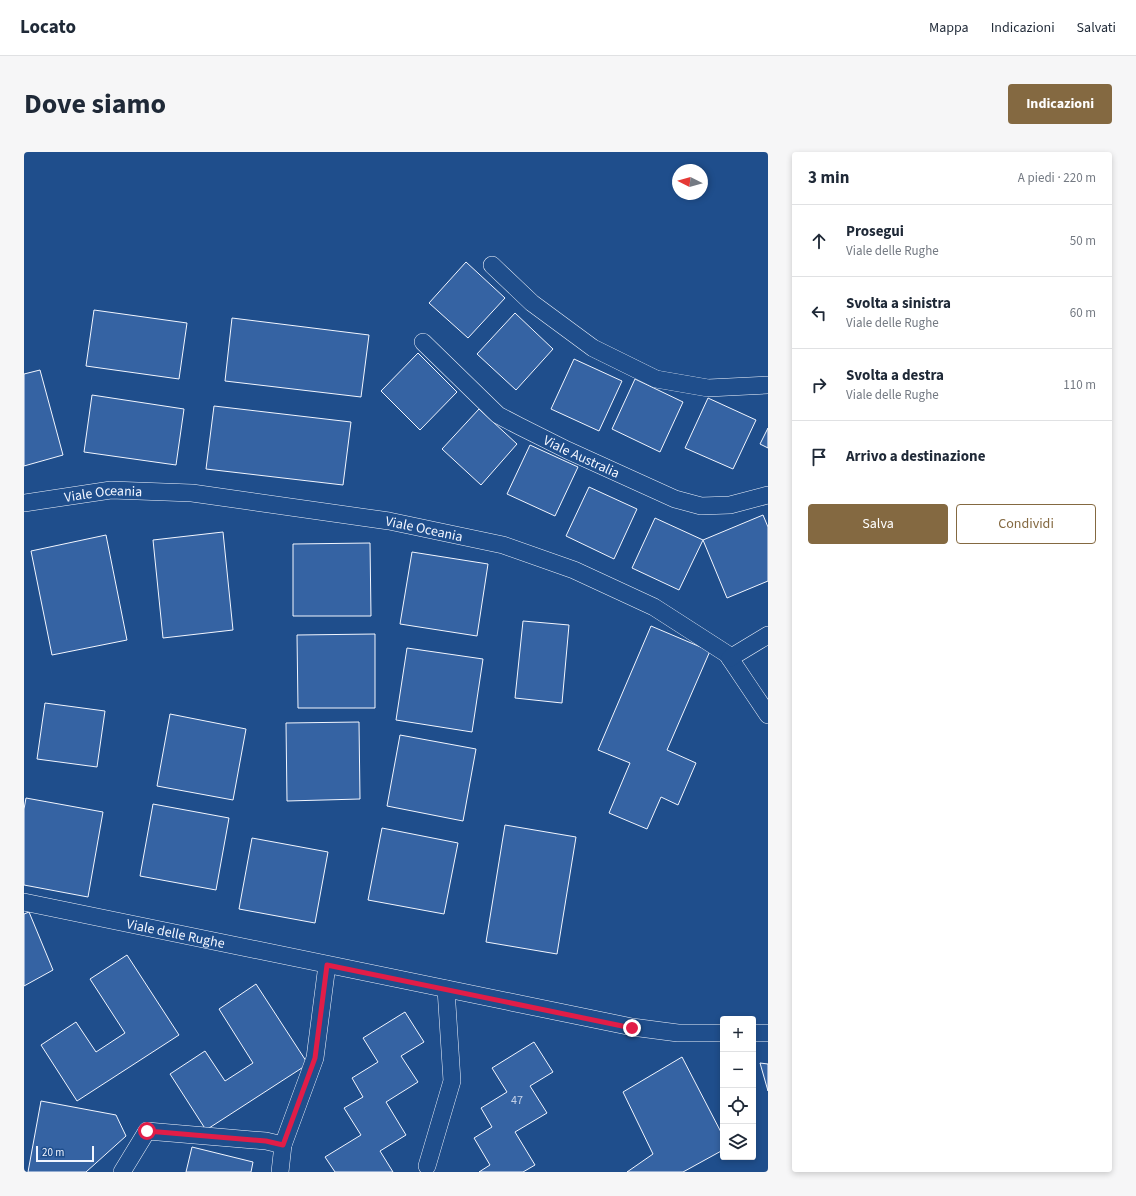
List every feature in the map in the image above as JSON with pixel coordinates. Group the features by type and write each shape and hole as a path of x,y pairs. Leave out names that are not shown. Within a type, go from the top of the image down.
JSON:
{"street":[{"path":"492,265 532,303 593,348 656,379 708,388 768,385"},
{"name":"Viale Australia","path":"423,342 498,414 567,450 675,499 701,506 730,505 768,495"},
{"name":"Viale Oceania","path":"24,503 111,490 192,493 389,520 503,545 574,570 654,607 727,654 768,715"},
{"path":"730,658 768,635"},
{"name":"Viale delle Rughe","path":"24,902 632,1028 678,1033 720,1033"},
{"path":"280,1172 283,1145 315,1058 327,965"},
{"path":"428,1166 452,1081 446,989"},
{"path":"756,1033 768,1033"},
{"path":"122,1172 147,1131 266,1141 283,1145"}],"building":[{"path":"466,262 505,298 468,338 429,303"},
{"path":"94,310 187,323 179,379 86,366"},
{"path":"515,313 553,349 516,390 477,354"},
{"path":"232,318 369,335 361,397 225,381"},
{"path":"418,353 457,392 420,430 381,391"},
{"path":"574,359 622,381 599,431 551,409"},
{"path":"40,370 63,455 24,466 24,374"},
{"path":"635,379 683,402 660,452 612,429"},
{"path":"92,395 184,409 176,465 84,452"},
{"path":"708,398 756,420 733,469 685,448"},
{"path":"214,406 351,422 343,485 206,469"},
{"path":"479,409 517,444 481,485 442,449"},
{"path":"768,428 768,448 760,444"},
{"path":"530,445 578,467 555,516 507,494"},
{"path":"589,487 637,509 614,559 566,536"},
{"path":"763,515 768,527 768,581 727,598 703,540"},
{"path":"655,518 703,540 679,590 632,568"},
{"path":"223,532 233,630 163,638 153,540"},
{"path":"106,535 127,640 52,655 31,551"},
{"path":"370,543 371,616 293,616 293,544"},
{"path":"412,552 488,564 477,636 400,624"},
{"path":"523,621 569,625 562,703 515,698"},
{"path":"651,626 710,651 667,750 696,763 678,805 661,797 647,829 609,813 630,763 598,750"},
{"path":"375,634 375,708 298,708 297,635"},
{"path":"407,648 483,659 472,732 396,720"},
{"path":"45,703 105,711 97,767 37,759"},
{"path":"170,714 246,729 233,800 157,786"},
{"path":"359,722 360,799 287,801 286,723"},
{"path":"400,735 476,749 463,821 387,806"},
{"path":"26,798 103,812 88,897 24,885 24,809"},
{"path":"153,804 229,818 216,890 140,876"},
{"path":"505,825 576,837 557,954 486,942"},
{"path":"382,828 458,843 444,914 368,900"},
{"path":"252,838 328,852 315,923 239,909"},
{"path":"29,912 53,970 24,986 24,914"},
{"path":"127,955 179,1035 77,1101 41,1045 76,1022 96,1052 125,1033 90,979"},
{"path":"256,984 308,1064 206,1130 170,1074 205,1051 225,1081 253,1063 219,1009"},
{"path":"405,1012 424,1042 401,1056 418,1082 386,1102 406,1135 380,1151 393,1172 335,1172 325,1157 361,1135 344,1108 363,1097 352,1078 378,1062 363,1038"},
{"path":"534,1042 553,1072 530,1086 547,1113 515,1132 535,1165 523,1172 479,1172 490,1165 474,1138 492,1127 481,1108 507,1092 492,1068"},
{"path":"682,1057 720,1130 720,1152 683,1172 627,1172 653,1154 623,1092"},
{"path":"760,1063 768,1064 768,1091"},
{"path":"41,1101 116,1115 126,1136 86,1172 28,1172"},
{"path":"192,1147 253,1162 251,1172 186,1172"}],"route":[{"path":"147,1131 266,1141 283,1145 315,1058 327,965 632,1028"}]}
